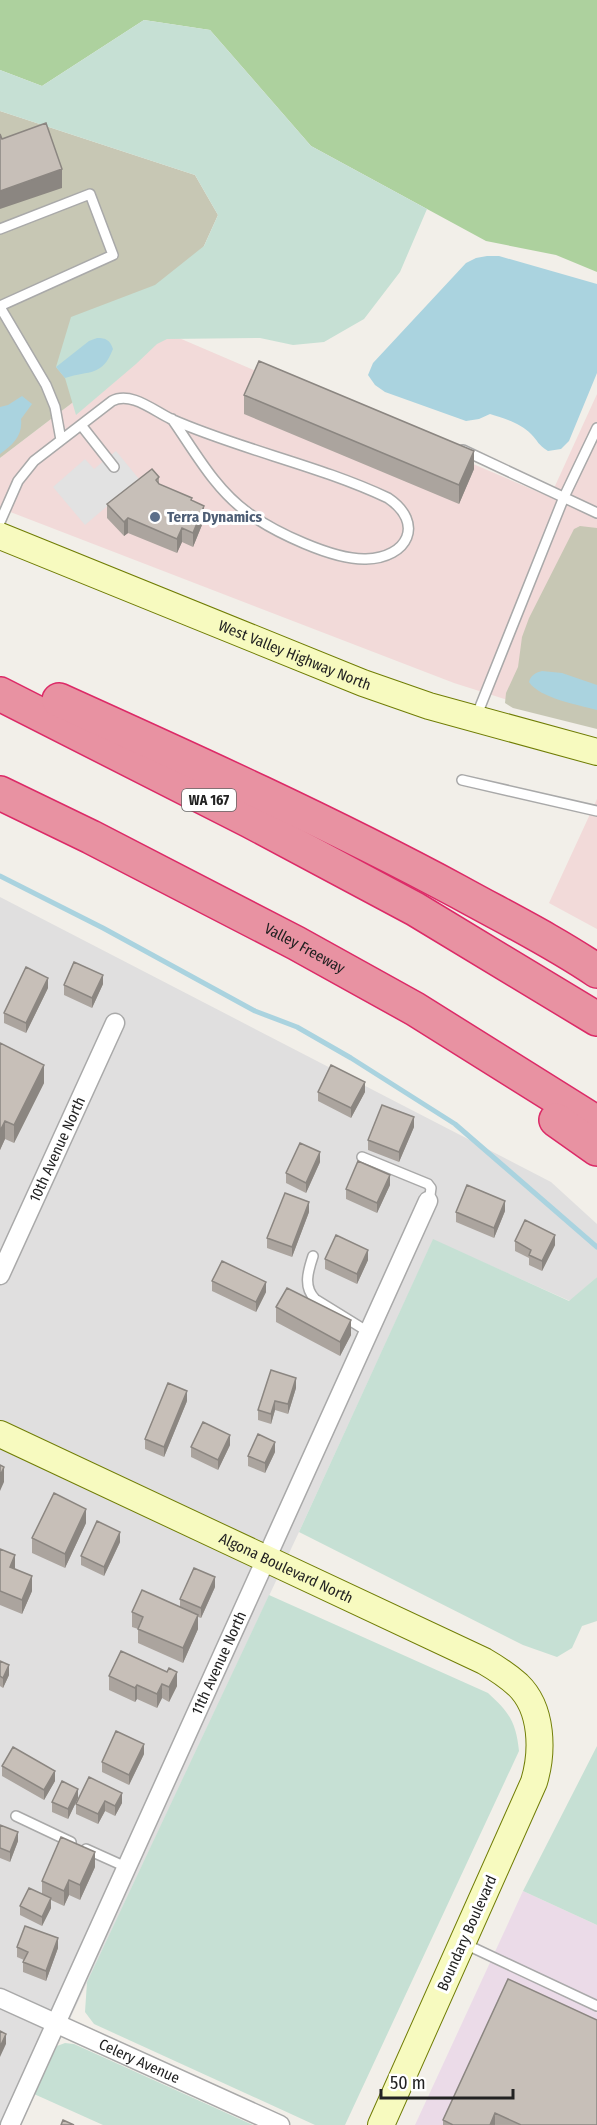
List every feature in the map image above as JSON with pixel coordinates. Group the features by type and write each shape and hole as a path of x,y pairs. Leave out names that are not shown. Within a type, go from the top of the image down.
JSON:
{"highway":[{"path":"0,672 359,840 590,965"},
{"name":"WA 167","path":"0,694 250,821 416,909 597,1019"},
{"name":"Valley Freeway","path":"0,794 91,837 296,943 415,1009 597,1123"},
{"path":"296,943 478,1065 597,1149"}],"street":[{"name":"West Valley Highway North","path":"0,536 363,682 429,706 597,752"},
{"name":"10th Avenue North","path":"0,1275 115,1023"},
{"name":"11th Avenue North","path":"10,2125 265,1558 428,1203"},
{"name":"Algona Boulevard North","path":"0,1434 484,1661 501,1671 520,1687 533,1708 540,1737"},
{"name":"Boundary Boulevard","path":"381,2125 534,1782 539,1761 540,1737"},
{"name":"Celery Avenue","path":"0,1998 280,2125"}],"lane":[{"path":"0,229 90,194 113,255 0,307 46,385 55,407 61,440"},
{"path":"0,522 12,494 34,461 112,401 122,397 172,419 388,498 403,513 408,530 406,541 389,555 357,559 332,553 277,531 247,512 222,490 172,419"},
{"path":"81,425 114,467"},
{"path":"475,719 564,498 597,428"},
{"path":"451,444 597,513"},
{"path":"462,780 597,811"},
{"path":"362,1157 428,1184 431,1188 428,1203"},
{"path":"313,1256 309,1269 309,1293 370,1333"},
{"path":"16,1816 126,1867"},
{"path":"462,1943 597,2006"}],"shaded area":[{"path":"144,20 210,30 311,146 427,209 400,272 364,319 324,342 293,345 260,338 167,339 157,344 76,415 65,378 56,367 71,317 155,285 204,246 218,215 195,175 0,111 0,70 42,86"},
{"path":"0,111 195,175 218,215 165,332 0,458"},
{"path":"165,332 550,497 597,394 597,726 564,718 454,683 0,508 0,458"},
{"path":"116,451 139,479 85,525 53,487 85,459 94,469"},
{"path":"580,526 597,528 597,729 513,708 505,703 506,693 518,667 522,637 529,618 574,529"},
{"path":"597,799 597,929 549,903"},
{"path":"0,897 551,1182 597,1224 597,1277 570,1301 433,1240 299,1532 20,2125 0,2125"},
{"path":"433,1239 569,1301 597,1277 597,1621 582,1626 572,1648 557,1657 523,1645 299,1532"},
{"path":"269,1595 488,1693 510,1718 518,1741 519,1751 345,2125 315,2125 94,2024 85,2012 87,1982"},
{"path":"597,1746 597,1925 523,1891"},
{"path":"523,1891 597,1925 597,2125 415,2125"},
{"path":"65,2043 74,2044 253,2125 103,2125 34,2094 57,2046"}],"green space":[{"path":"0,0 597,0 597,272 556,255 486,241 311,146 210,30 144,20 42,86 0,70"}],"water":[{"path":"487,256 499,256 597,284 597,373 569,441 561,449 548,451 522,427 500,417 490,414 466,421 385,392 375,385 368,375 373,363 466,263"},
{"path":"103,338 110,343 113,349 109,358 94,371 65,378 56,367 89,341"},
{"path":"22,396 32,404 21,419 16,439 0,454 0,407"},
{"path":"542,671 562,673 597,685 597,710 550,697 534,688 529,682 534,675"}],"building":[{"path":"46,123 62,169 0,191 0,134 2,139"},
{"path":"259,361 474,451 459,485 244,395"},
{"path":"152,469 159,477 156,480 159,484 192,498 191,500 204,506 193,533 182,528 177,539 128,518 124,522 107,504"},
{"path":"74,962 103,975 92,998 64,985"},
{"path":"26,967 48,978 26,1023 4,1013"},
{"path":"0,1043 44,1065 14,1125 5,1121 0,1131"},
{"path":"331,1065 365,1082 351,1108 318,1092"},
{"path":"382,1105 414,1117 399,1152 368,1140"},
{"path":"300,1143 320,1152 306,1183 286,1173"},
{"path":"358,1161 390,1175 377,1203 346,1189"},
{"path":"467,1185 505,1201 494,1228 456,1212"},
{"path":"285,1193 309,1202 292,1247 267,1238"},
{"path":"525,1220 555,1235 542,1261 529,1255 531,1250 515,1241"},
{"path":"336,1235 368,1250 357,1274 325,1259"},
{"path":"222,1261 266,1282 256,1302 212,1281"},
{"path":"287,1288 351,1320 340,1342 276,1307"},
{"path":"271,1370 296,1378 288,1404 275,1401 271,1414 258,1410"},
{"path":"168,1383 187,1391 164,1447 145,1439"},
{"path":"203,1422 230,1435 218,1460 191,1447"},
{"path":"258,1434 275,1442 265,1463 248,1456"},
{"path":"54,1493 86,1509 65,1554 32,1538"},
{"path":"97,1521 120,1532 104,1567 81,1556"},
{"path":"0,1549 15,1555 10,1567 32,1576 22,1600 0,1591"},
{"path":"194,1568 215,1577 201,1608 180,1599"},
{"path":"142,1590 198,1615 183,1648 138,1629 143,1617 132,1612"},
{"path":"121,1651 167,1672 169,1668 177,1672 169,1687 162,1684 157,1694 137,1685 135,1688 109,1676"},
{"path":"0,1661 9,1665 3,1678 0,1676"},
{"path":"116,1731 144,1744 129,1775 102,1762"},
{"path":"13,1747 55,1771 44,1790 2,1766"},
{"path":"89,1777 122,1793 115,1806 105,1801 98,1814 76,1804"},
{"path":"62,1781 78,1789 68,1809 52,1802"},
{"path":"0,1825 18,1832 10,1852 0,1848"},
{"path":"61,1837 95,1852 80,1885 69,1880 64,1891 42,1881"},
{"path":"29,1888 51,1898 42,1917 20,1906"},
{"path":"25,1926 58,1938 46,1971 23,1962 28,1952 17,1947"},
{"path":"508,1979 597,2020 597,2125 521,2125 495,2113 490,2125 453,2125 443,2120"},
{"path":"0,2031 6,2034 0,2047"},
{"path":"63,2120 74,2125 61,2125"}],"waterway":[{"path":"0,876 103,928 255,1011 297,1027 351,1058 455,1124 597,1247"}],"place":[{"name":"Terra Dynamics","path":"155,517"}]}
